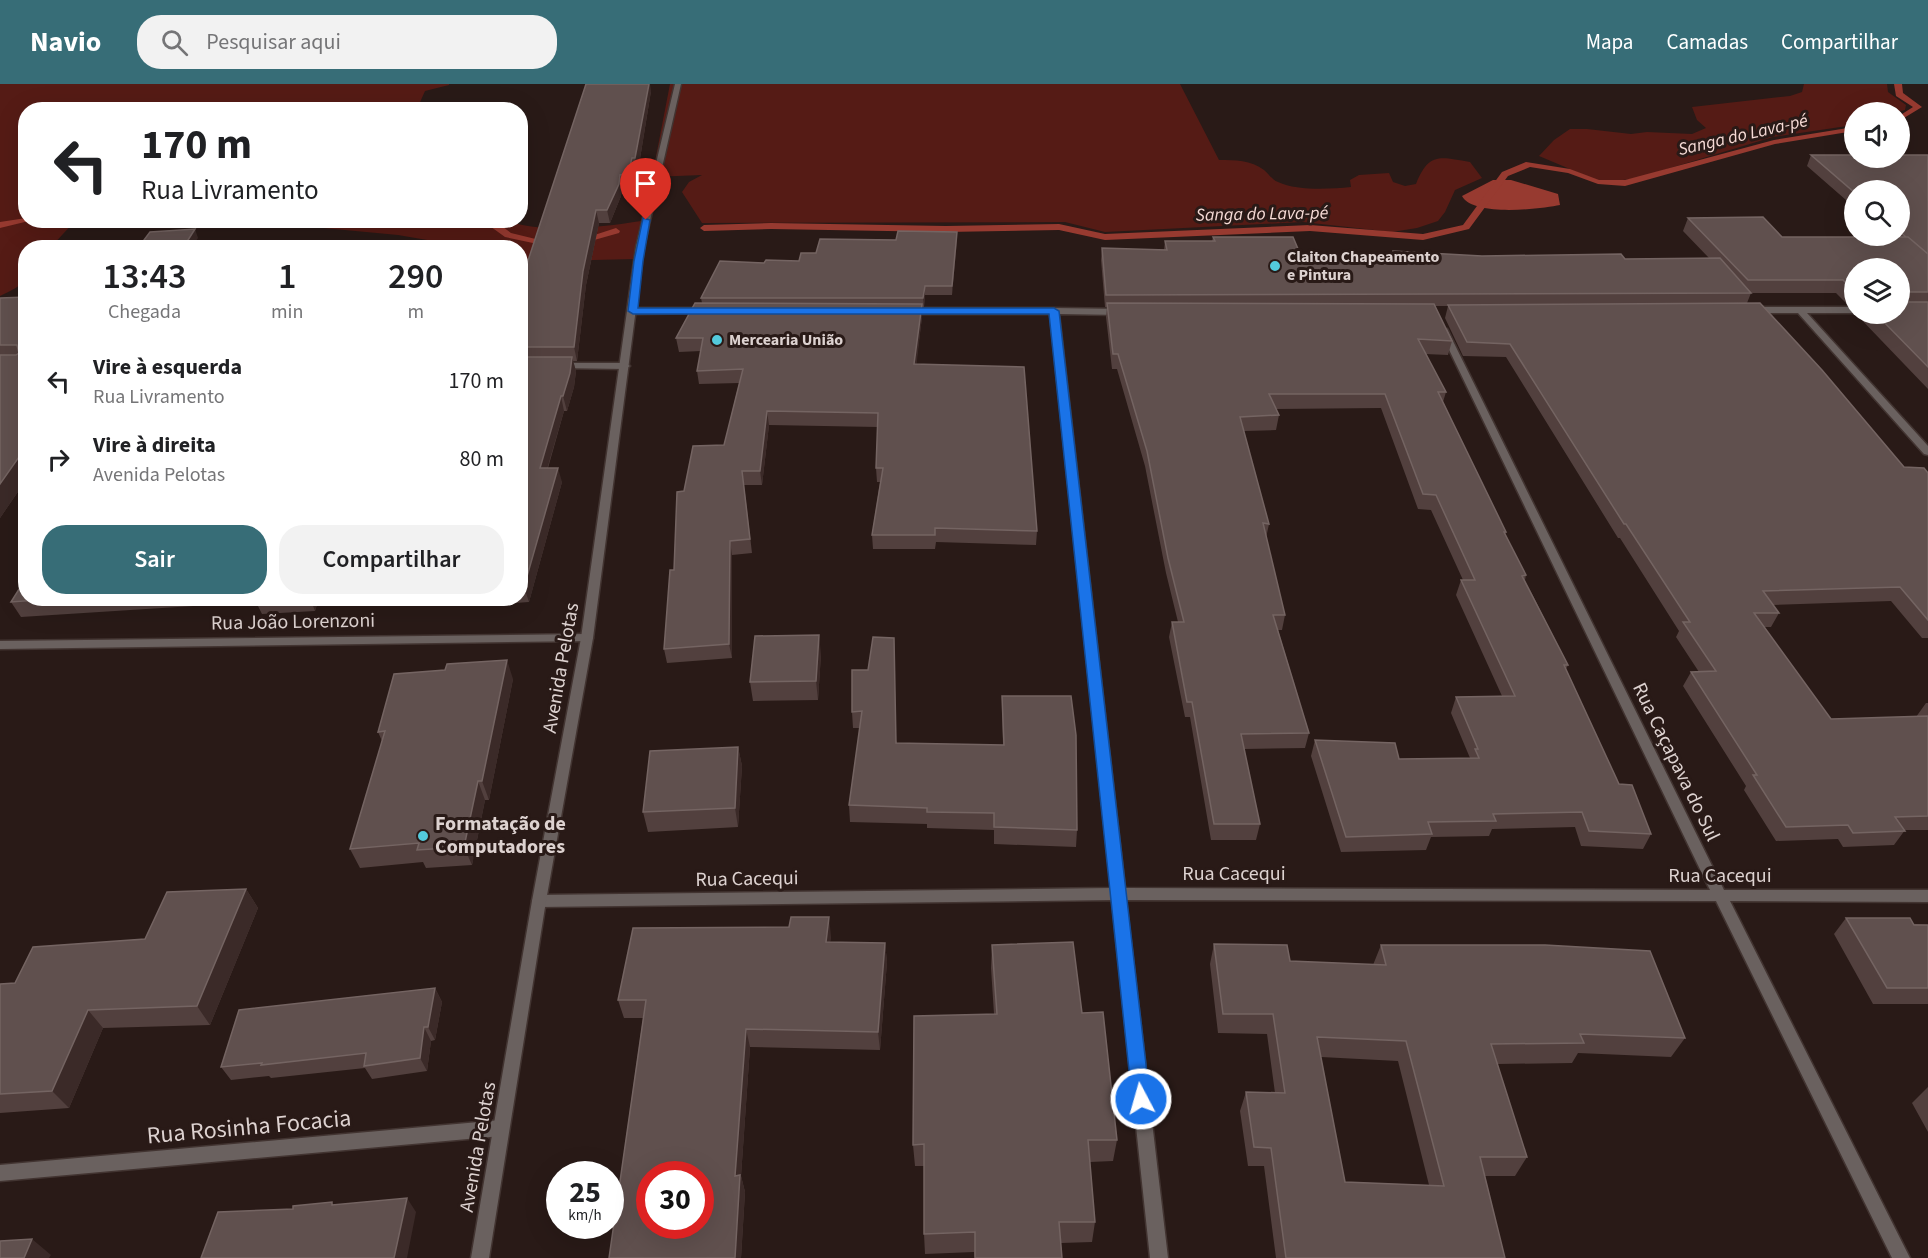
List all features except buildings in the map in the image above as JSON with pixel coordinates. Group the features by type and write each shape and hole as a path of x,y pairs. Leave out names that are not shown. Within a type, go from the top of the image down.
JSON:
{"street":[{"name":"Avenida Pelotas","path":"480,1258 539,901 587,638 642,238 678,84"},
{"path":"1741,310 1844,310"},
{"path":"1800,310 1928,452"},
{"path":"633,311 715,311"},
{"path":"902,311 1125,312"},
{"path":"1054,311 1159,1258"},
{"name":"Rua Caçapava do Sul","path":"1441,324 1720,896 1900,1258"},
{"path":"555,366 625,366"},
{"name":"Rua João Lorenzoni","path":"0,645 587,638"},
{"name":"Rua Cacequi","path":"539,901 1119,894 1928,896"},
{"name":"Rua Rosinha Focacia","path":"0,1173 501,1128"}],"shaded area":[{"path":"0,84 449,84 425,91 420,102 18,102 18,228 69,228 57,240 18,240 18,286 0,296"},
{"path":"670,84 1180,84 1219,160 1254,164 1276,181 1286,185 1314,189 1351,187 1350,180 1359,175 1389,173 1393,182 1405,186 1416,184 1426,166 1436,159 1443,158 1470,162 1482,178 1455,190 1445,212 1438,221 1417,228 1392,232 1303,222 1105,232 1065,222 702,223 682,192 689,182 702,175 652,177"},
{"path":"1804,84 1887,84 1888,92 1902,102 1844,102 1844,126 1773,137 1637,178 1616,181 1596,180 1539,156 1554,140 1570,129 1631,134 1647,132 1692,134 1706,128 1697,120 1692,107 1790,96 1802,92"},
{"path":"1493,180 1511,180 1558,194 1560,205 1508,210 1493,209 1469,203 1462,196"},
{"path":"641,221 635,259 552,261 528,265 528,240 427,240 324,228 528,228 528,226 573,228"}],"waterway":[{"name":"Sanga do Lava-pé","path":"1898,84 1899,94 1918,107 1910,112"},
{"name":"Sanga do Lava-pé","path":"704,228 771,226 946,229 1059,227 1105,237 1310,228 1423,237 1466,227 1505,174 1529,164 1570,171 1598,182 1625,183 1774,142 1844,131"},
{"name":"Sanga do Lava-pé","path":"0,225 18,222"},
{"name":"Sanga do Lava-pé","path":"498,228 508,235 552,244"},
{"name":"Sanga do Lava-pé","path":"580,241 616,231"}],"place":[{"name":"Claiton Chapeamento e Pintura","path":"1275,266"},
{"name":"Mercearia União","path":"717,340"},
{"name":"Formatação de Computadores","path":"423,836"}],"route":[{"path":"646,220 638,261 633,311 1054,311 1141,1099"}]}
